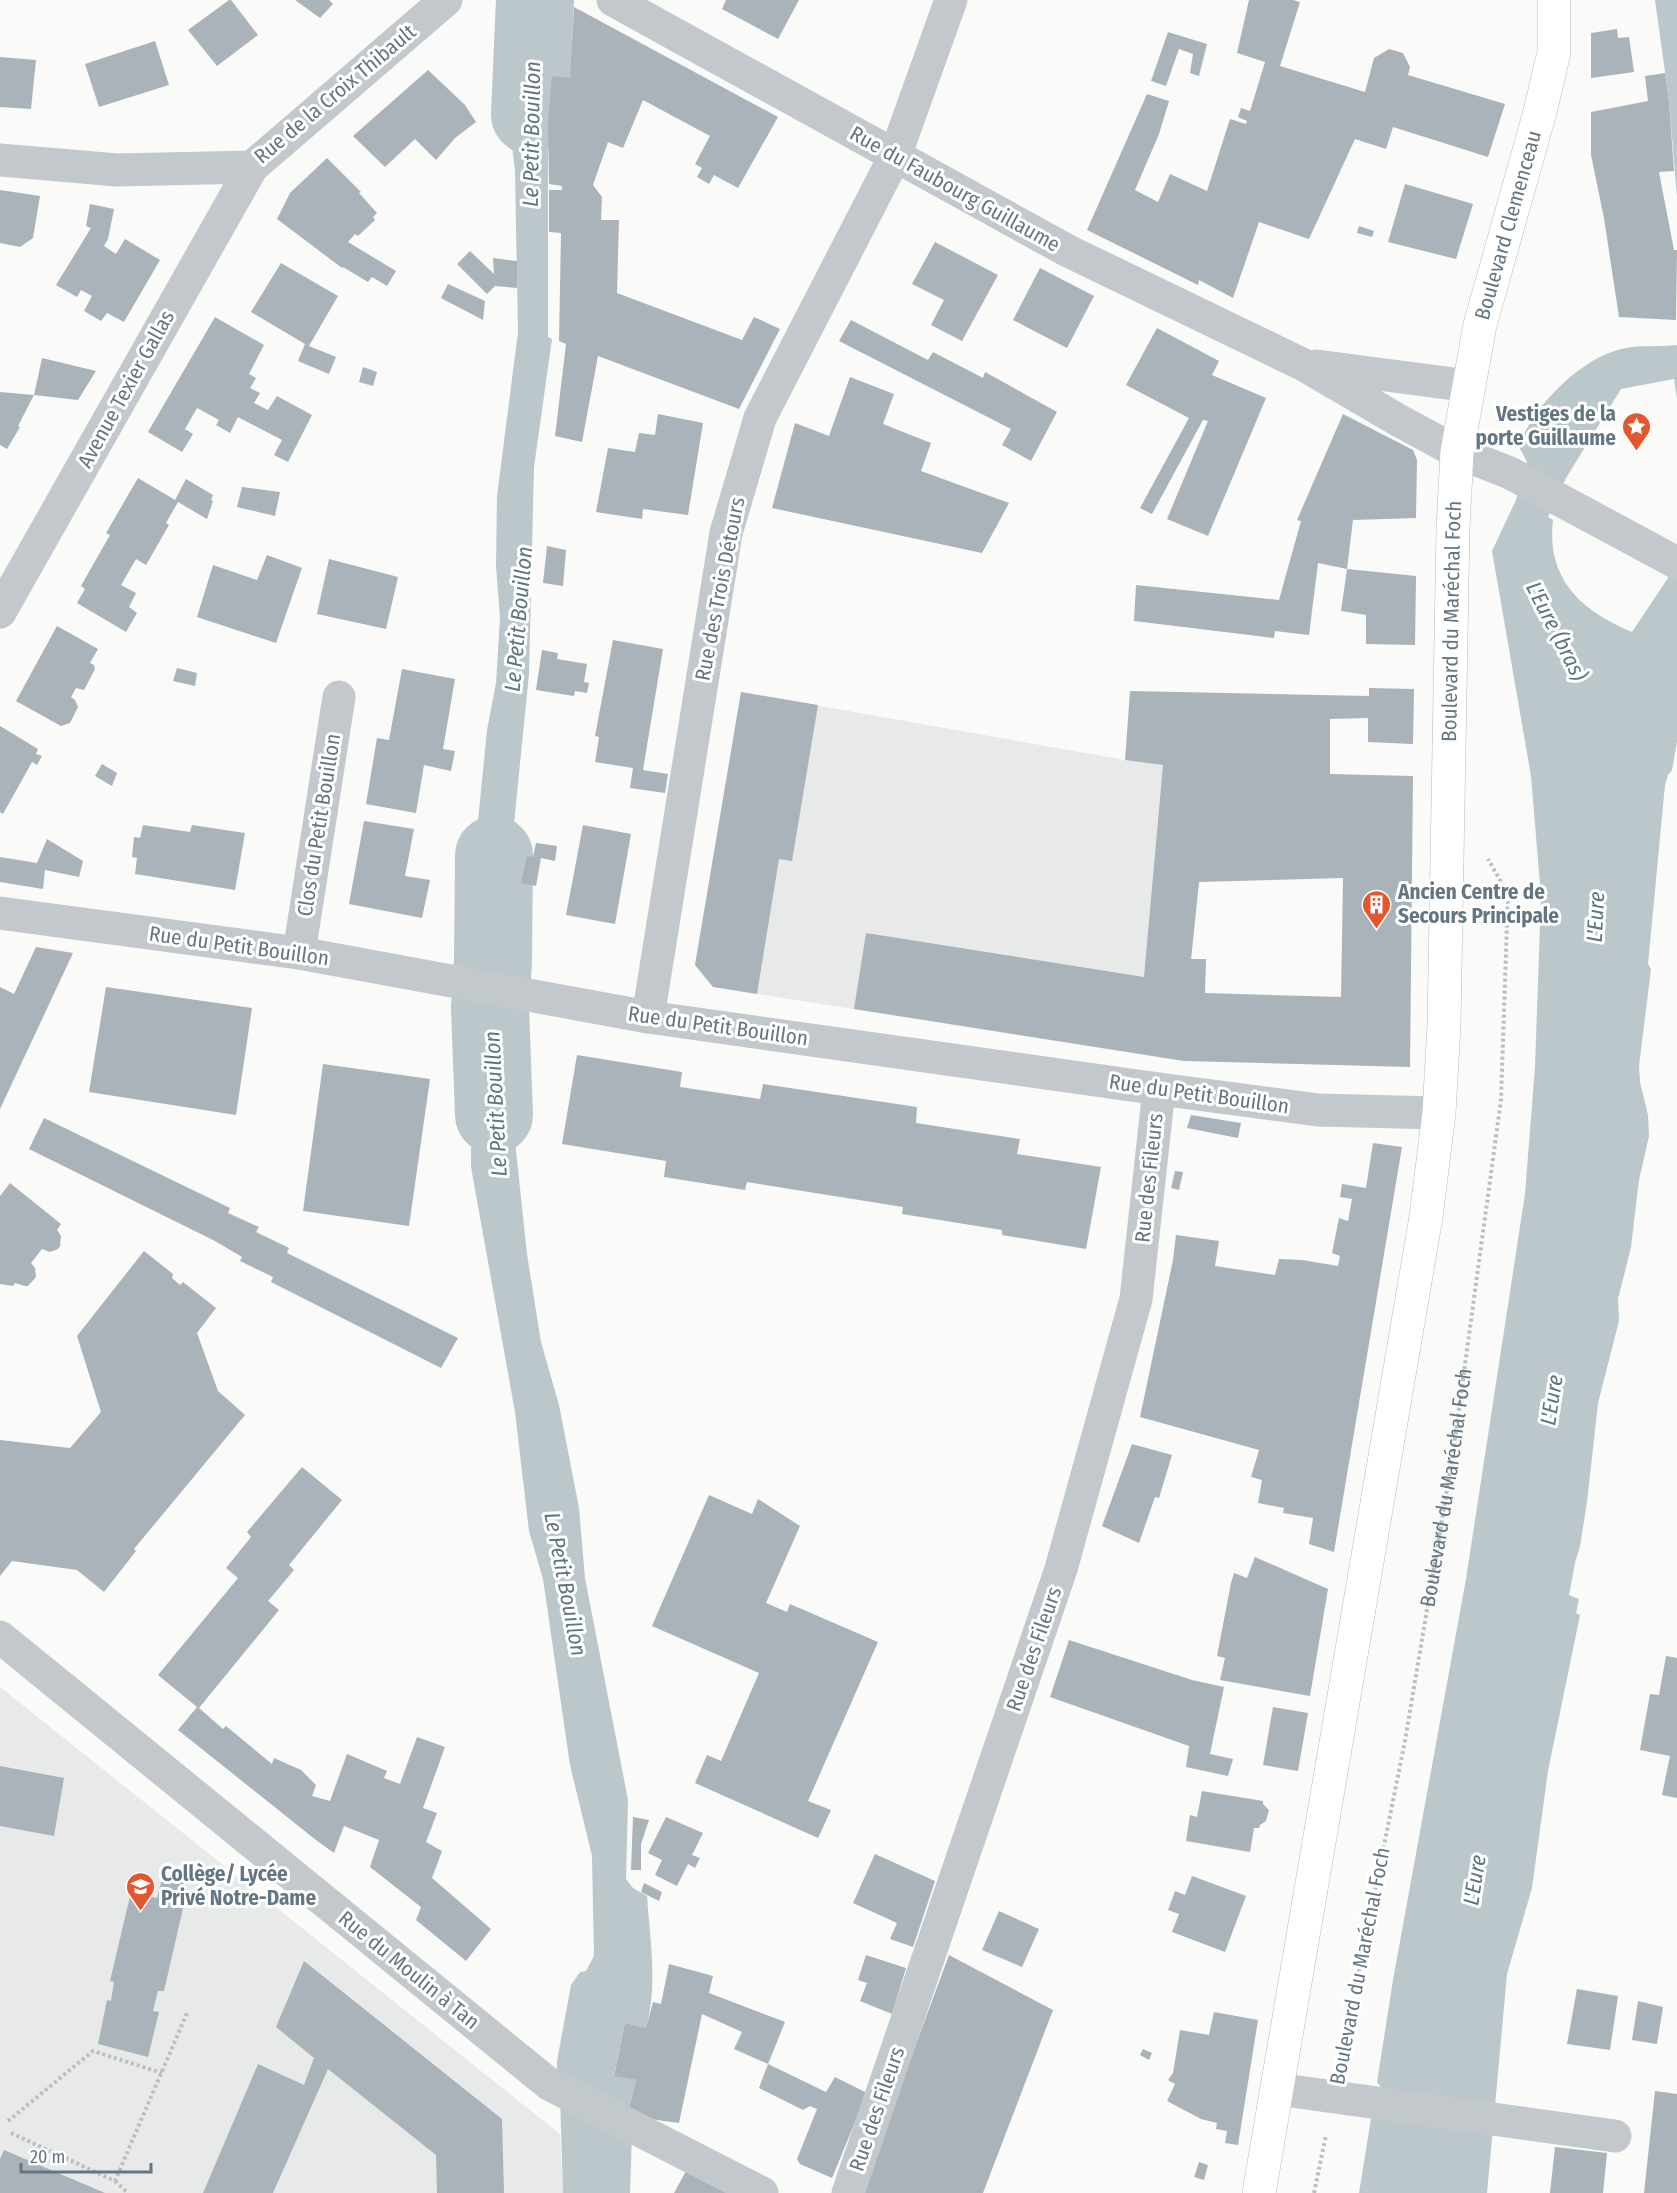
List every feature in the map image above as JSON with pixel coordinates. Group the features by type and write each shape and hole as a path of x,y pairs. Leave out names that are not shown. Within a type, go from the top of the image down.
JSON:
{"main road":[{"name":"Boulevard Clemenceau","path":"1457,452 1480,325 1540,112 1554,52 1554,0"},
{"name":"Boulevard du Maréchal Foch","path":"1259,2193 1426,1217 1439,1113 1444,1024 1453,528 1457,452"}],"street":[{"name":"Rue de la Croix Thibault","path":"0,160 117,170 252,167 446,0"},
{"name":"Rue du Faubourg Guillaume","path":"613,0 1068,251 1304,365 1457,452 1510,473 1670,559"},
{"name":"Rue des Trois Détours","path":"648,1017 726,533 760,418 895,156 951,0"},
{"name":"Avenue Texier Gallas","path":"0,612 252,167"},
{"name":"Rue du Faubourg Guillaume","path":"1304,365 1468,386"},
{"name":"Clos du Petit Bouillon","path":"299,953 339,697"},
{"name":"Rue du Petit Bouillon","path":"0,913 299,953 648,1017 1159,1089 1318,1110 1439,1113"},
{"name":"Rue des Fileurs","path":"848,2193 1061,1569 1136,1299 1159,1089"},
{"name":"Rue du Moulin à Tan","path":"0,1637 549,2084 762,2193"},
{"path":"1277,2088 1616,2136"}],"path":[{"name":"Boulevard du Maréchal Foch","path":"1314,2193 1406,1741 1452,1460 1501,1100 1508,894 1484,853"},
{"path":"115,2181 187,2013"},
{"path":"8,2121 93,2051 162,2073"},
{"path":"11,2133 115,2181 128,2193"}],"shaded area":[{"path":"741,692 1125,760 1205,743 1207,815 1191,959 1184,1061 713,987 695,965"},
{"name":"Collège/ Lycée Privé Notre-Dame","path":"0,1687 560,2134 563,2193 0,2193"}],"water":[{"path":"1655,0 1677,0 1677,197 1669,101"},
{"path":"519,6 557,10 548,121 548,337 552,339 534,467 529,674 511,853 514,957 519,958 518,965 468,958 466,951 473,952 472,881 487,730 496,683 500,618 496,566 497,496 518,332 515,171 512,146 496,130 506,55"},
{"path":"1677,345 1677,399 1674,379 1621,389 1566,478 1548,517 1553,520 1552,541 1555,559 1561,576 1571,590 1597,614 1632,632 1668,578 1677,554 1677,742 1672,770 1665,785 1648,964 1651,969 1639,1066 1640,1082 1648,1115 1649,1136 1639,1180 1631,1247 1618,1299 1619,1321 1598,1403 1587,1502 1569,1595 1579,1599 1576,1613 1580,1615 1548,1771 1532,1888 1507,1974 1487,2193 1359,2193 1371,2119 1390,2098 1377,2082 1393,1980 1466,1579 1525,1194 1535,1067 1541,896 1531,776 1492,551 1516,500 1527,462 1518,445 1534,416 1546,401 1576,372 1600,357 1626,348"},
{"path":"466,1004 519,1012 518,1019 514,1020 514,1132 527,1254 541,1342 559,1405 579,1508 585,1578 628,1800 626,1879 633,1888 647,1896 652,1962 650,2012 646,2028 625,2023 614,2075 636,2080 627,2116 557,2082 557,2061 571,1985 580,1972 586,1971 594,1956 592,1856 570,1765 543,1579 529,1531 515,1412 471,1167 472,1015 464,1013"},
{"path":"560,2096 632,2134 630,2193 563,2193"}],"building":[{"path":"229,0 258,35 217,66 188,30"},
{"path":"295,0 329,0 333,4 320,18"},
{"path":"726,0 799,0 778,39 722,9"},
{"path":"1249,0 1300,2 1280,66 1365,92 1374,58 1389,49 1403,53 1410,67 1408,75 1505,104 1488,157 1393,127 1386,149 1355,139 1309,239 1259,222 1233,298 1199,280 1198,285 1087,230 1147,94 1169,101 1159,134 1135,190 1158,202 1170,174 1207,191 1230,119 1246,124 1247,121 1238,117 1241,108 1250,111 1265,62 1237,53"},
{"path":"574,7 778,117 738,188 714,175 709,184 697,177 702,168 695,164 710,136 643,100 623,148 608,142 593,185 602,197 601,220 619,220 617,293 742,340 754,317 780,329 739,409 598,356 582,442 555,436 566,344 559,341 561,233 549,232 549,190 562,190 562,186 549,184 548,121 552,76 570,78"},
{"path":"1617,29 1618,38 1629,37 1634,72 1591,78 1591,33"},
{"path":"1168,32 1207,44 1199,76 1190,73 1193,54 1179,49 1166,86 1151,81"},
{"path":"155,41 169,85 99,107 85,64"},
{"path":"0,57 36,60 31,109 0,107"},
{"path":"428,70 465,105 476,122 455,138 436,160 415,139 385,167 353,136"},
{"path":"1665,73 1674,171 1659,172 1674,250 1677,250 1676,320 1619,317 1604,218 1591,155 1591,112 1648,101 1645,76"},
{"path":"327,158 361,192 359,193 377,213 373,217 375,220 348,242 396,271 387,286 372,277 368,282 342,268 277,219 290,193"},
{"path":"1405,184 1473,204 1456,259 1388,242"},
{"path":"0,190 40,196 33,238 20,247 0,243"},
{"path":"90,204 114,209 108,239 104,246 116,254 125,239 160,260 124,322 107,313 101,321 84,311 92,296 81,290 77,297 56,285 91,228 86,226"},
{"path":"1359,226 1374,231 1372,237 1357,233"},
{"path":"935,242 998,275 962,341 931,325 944,300 912,284"},
{"path":"470,251 494,274 493,258 517,261 517,288 495,286 487,294 457,264"},
{"path":"281,263 338,296 309,346 336,357 329,374 298,361 305,344 251,312"},
{"path":"1040,268 1094,296 1067,348 1013,320"},
{"path":"448,284 485,301 483,320 441,298"},
{"path":"215,317 264,345 249,374 256,378 250,388 260,393 254,403 268,410 277,396 312,415 288,462 274,455 282,440 238,417 230,433 216,425 219,420 197,408 185,429 193,434 182,452 148,432"},
{"path":"851,320 928,360 933,352 983,378 985,372 1057,412 1031,461 1002,445 1011,429 839,341"},
{"path":"1157,328 1219,361 1212,375 1266,398 1208,536 1167,519 1208,421 1203,420 1152,514 1140,508 1189,418 1126,385"},
{"path":"42,358 96,371 78,400 34,395"},
{"path":"363,367 377,372 373,386 359,382"},
{"path":"850,377 894,394 883,424 931,443 921,471 1009,503 982,553 772,508 795,423 829,436"},
{"path":"0,392 34,395 7,449 0,445"},
{"path":"658,414 703,423 688,515 643,509 642,519 596,512 608,448 635,452 639,433 655,435"},
{"path":"1343,414 1413,450 1417,460 1416,518 1353,520 1347,569 1318,563 1309,635 1275,631 1274,638 1134,621 1136,585 1279,600 1301,521 1297,520"},
{"path":"138,478 175,500 186,479 213,495 211,500 213,501 207,519 178,502 166,523 169,525 146,565 136,559 121,585 136,593 129,607 137,613 126,632 77,603 85,589 81,586 110,535 106,533"},
{"path":"242,487 280,492 275,516 237,507"},
{"path":"547,546 566,550 563,586 543,583"},
{"path":"267,555 302,568 276,643 197,617 213,565 257,580"},
{"path":"329,559 398,577 386,629 317,614"},
{"path":"1347,569 1416,576 1415,645 1366,644 1366,615 1341,611"},
{"path":"57,626 98,649 90,663 95,669 84,690 76,688 71,697 78,707 70,723 61,726 16,701"},
{"path":"613,640 663,649 643,770 668,774 665,793 630,788 633,768 595,762 599,737 595,736"},
{"path":"542,650 558,653 557,659 587,664 584,682 589,683 587,693 575,691 574,696 536,690"},
{"path":"177,668 197,673 195,686 173,681"},
{"path":"402,669 455,679 443,749 455,751 451,771 424,765 416,813 366,804 377,738 389,740"},
{"path":"1369,688 1414,689 1413,744 1368,742 1368,718 1330,719 1330,774 1413,776 1410,1067 1184,1061 854,1009 866,933 1144,977 1163,765 1125,760 1130,691 1369,696","holes":["1343,878 1341,997 1205,993 1206,959 1191,959 1199,882"]},
{"path":"741,692 818,705 792,861 779,859 757,994 713,987 695,965"},
{"path":"0,726 38,749 36,754 42,756 37,765 32,762 3,814 0,812"},
{"path":"102,764 117,773 112,786 95,776"},
{"path":"364,821 414,829 405,876 430,880 422,918 349,904"},
{"path":"143,825 190,832 192,825 245,833 235,890 135,874 137,858 132,857 134,837 140,838"},
{"path":"583,825 631,834 615,924 566,915"},
{"path":"47,839 83,861 79,877 45,870 43,889 0,882 0,857 37,863"},
{"path":"536,843 557,846 555,861 541,858 536,886 521,883 527,856 533,857"},
{"path":"36,947 73,953 0,1109 0,987 14,994"},
{"path":"106,987 252,1008 236,1115 89,1092"},
{"path":"577,1055 682,1072 680,1087 760,1099 763,1084 917,1107 916,1123 1020,1139 1017,1154 1101,1167 1086,1249 1002,1235 1002,1230 902,1214 903,1207 747,1182 745,1190 664,1177 666,1161 562,1144"},
{"path":"323,1064 430,1079 409,1226 303,1211"},
{"path":"1191,1115 1241,1123 1238,1138 1187,1128"},
{"path":"44,1118 230,1208 228,1213 259,1227 256,1232 289,1248 287,1253 458,1338 441,1368 271,1282 273,1277 240,1261 242,1257 215,1241 29,1149"},
{"path":"1373,1143 1402,1147 1334,1552 1309,1544 1313,1518 1283,1513 1284,1508 1258,1503 1262,1480 1251,1477 1259,1450 1140,1417 1173,1260 1176,1235 1219,1241 1215,1266 1275,1275 1279,1259 1338,1266 1340,1256 1332,1253 1339,1218 1348,1221 1352,1199 1340,1197 1342,1184 1366,1188"},
{"path":"1175,1171 1183,1172 1179,1190 1171,1188"},
{"path":"10,1183 61,1224 57,1230 61,1236 60,1246 50,1252 42,1249 31,1263 35,1268 36,1277 28,1286 15,1283 13,1286 0,1284 0,1196"},
{"path":"144,1251 173,1274 172,1278 180,1285 183,1282 216,1308 197,1333 218,1391 245,1415 134,1549 136,1551 104,1592 77,1570 12,1561 0,1576 0,1440 70,1448 101,1412 77,1336"},
{"path":"1132,1444 1172,1455 1159,1498 1155,1497 1139,1543 1102,1526"},
{"path":"302,1467 342,1500 289,1565 294,1570 268,1601 279,1610 199,1708 223,1729 226,1726 272,1764 274,1758 301,1770 316,1785 312,1796 330,1801 347,1754 387,1771 384,1778 400,1784 417,1737 445,1747 423,1808 437,1813 426,1842 442,1851 432,1878 491,1929 466,1961 416,1920 421,1907 370,1867 379,1840 344,1826 334,1853 316,1840 178,1730 197,1707 158,1675 238,1578 226,1568 251,1537 247,1532"},
{"path":"709,1495 752,1514 758,1499 800,1526 766,1603 787,1612 790,1604 878,1642 808,1801 831,1810 818,1838 695,1783 707,1755 721,1761 759,1673 652,1626"},
{"path":"1255,1557 1328,1589 1310,1696 1220,1680 1225,1658 1217,1656 1231,1583 1234,1573 1247,1578"},
{"path":"1069,1640 1192,1680 1224,1687 1210,1754 1233,1759 1228,1776 1186,1767 1189,1746 1050,1697"},
{"path":"1666,1656 1677,1658 1677,1798 1662,1795 1670,1756 1640,1750 1650,1694 1659,1695"},
{"path":"1273,1707 1308,1713 1298,1771 1263,1765"},
{"path":"0,1766 64,1778 54,1836 0,1826"},
{"path":"1202,1791 1263,1801 1269,1810 1266,1821 1259,1828 1254,1828 1250,1852 1186,1841 1190,1815 1197,1817"},
{"path":"633,1817 649,1820 641,1844 641,1870 631,1870"},
{"path":"666,1817 703,1833 692,1855 700,1858 695,1868 688,1864 677,1886 655,1875 662,1860 648,1853"},
{"path":"875,1854 935,1881 913,1947 890,1939 897,1923 853,1903"},
{"path":"163,1875 184,1880 178,1902 184,1904 164,1991 158,1991 153,2011 159,2012 148,2057 98,2044 107,2000 111,2001 114,1982 110,1981 131,1892 157,1898"},
{"path":"1192,1876 1246,1896 1225,1952 1172,1932 1179,1914 1168,1910 1175,1891 1185,1895"},
{"path":"644,1883 662,1892 659,1901 641,1892"},
{"path":"999,1911 1039,1929 1022,1967 982,1950"},
{"path":"866,1955 906,1968 892,2014 860,2001 867,1983 858,1980"},
{"path":"949,1955 1053,2010 983,2193 861,2193"},
{"path":"304,1961 502,2119 504,2193 437,2193 436,2155 328,2069 273,2193 203,2193 258,2064 304,2085 314,2058 276,2027"},
{"path":"669,1964 713,1976 709,1993 785,2022 768,2064 734,2049 742,2032 702,2014 679,2123 627,2116 636,2080 614,2076 625,2023 646,2028 653,2002 661,2004"},
{"path":"1577,1989 1618,1996 1610,2050 1567,2044"},
{"path":"1638,2001 1663,2007 1657,2044 1632,2040"},
{"path":"1214,2012 1258,2020 1238,2145 1225,2143 1227,2131 1216,2129 1217,2123 1201,2119 1167,2101 1175,2084 1168,2080 1173,2073 1180,2030 1209,2035"},
{"path":"1143,2049 1152,2053 1149,2060 1140,2055"},
{"path":"768,2064 826,2092 835,2077 867,2093 832,2178 800,2164 797,2159 817,2109 810,2106 803,2110 759,2088"},
{"path":"1655,2091 1677,2094 1677,2193 1644,2193"},
{"path":"1555,2147 1607,2153 1603,2193 1550,2193"},
{"path":"4,2150 105,2193 0,2193 0,2159"},
{"path":"1199,2162 1208,2165 1204,2180 1194,2177"},
{"path":"686,2171 729,2193 674,2193"}],"waterway":[{"name":"Le Petit Bouillon","path":"530,115 535,0"},
{"name":"Le Petit Bouillon","path":"494,855 493,962 490,1007 494,1115"}],"place":[{"name":"Vestiges de la porte Guillaume","path":"1637,452"},
{"name":"Ancien Centre de Secours Principale","path":"1377,930"},
{"name":"Collège/ Lycée Privé Notre-Dame","path":"140,1912"}],"water label":[{"name":"L'Eure (bras)","path":"1557,631"},
{"name":"L'Eure","path":"1595,917"},
{"name":"L'Eure","path":"1551,1400"},
{"name":"L'Eure","path":"1474,1880"}]}
